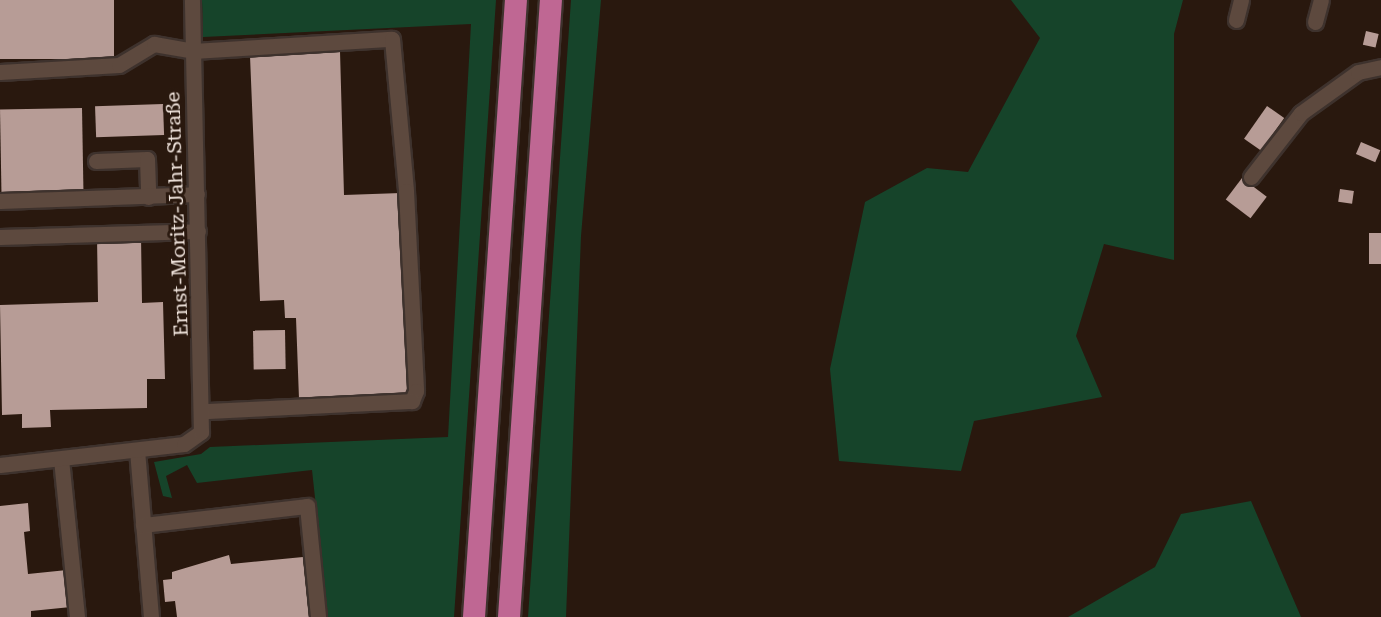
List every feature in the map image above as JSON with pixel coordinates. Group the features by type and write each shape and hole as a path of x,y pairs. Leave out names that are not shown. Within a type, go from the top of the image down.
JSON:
{"highway":[{"path":"474,617 516,0"},
{"path":"509,617 551,0"}],"street":[{"name":"Ernst-Moritz-Jahr-Straße","path":"192,0 204,418"},
{"path":"1236,20 1240,0"},
{"path":"1315,22 1321,0"},
{"path":"0,72 119,65 154,44 194,51 392,39 416,391 412,401 399,405 204,418 196,438 183,444 0,465"},
{"path":"1251,177 1301,113 1358,72 1381,67"},
{"path":"96,161 147,159 148,197"},
{"path":"0,201 197,194"},
{"path":"0,237 198,231"},
{"path":"137,450 151,617"},
{"path":"62,459 77,617"},
{"path":"143,525 307,506 318,617"}],"green space":[{"path":"202,0 496,0 454,617 328,617 312,470 197,483 187,465 166,476 172,498 163,496 154,462 201,454 210,447 448,437 471,24 203,37"},
{"path":"571,0 601,0 581,236 566,617 528,617"},
{"path":"1011,0 1183,0 1174,34 1174,260 1104,244 1076,336 1102,397 974,421 961,471 839,461 830,369 865,202 927,168 968,172 1040,38"},
{"path":"1251,501 1301,617 1068,617 1155,567 1181,514"}],"building":[{"path":"0,0 114,0 114,59 0,59"},
{"path":"1366,31 1379,34 1376,48 1363,45"},
{"path":"340,51 344,195 401,193 409,394 299,399 296,318 285,318 284,300 260,301 250,56"},
{"path":"163,104 164,135 96,137 95,106"},
{"path":"1267,106 1284,118 1261,151 1244,139"},
{"path":"82,108 84,195 2,196 0,109"},
{"path":"1361,142 1380,150 1375,162 1356,154"},
{"path":"1242,178 1267,197 1251,218 1226,200"},
{"path":"1340,189 1354,191 1352,204 1338,202"},
{"path":"1369,233 1381,233 1381,264 1369,264"},
{"path":"141,236 142,303 163,302 165,379 147,379 147,408 50,410 51,427 22,428 22,414 2,415 0,305 98,302 97,237"},
{"path":"285,330 286,369 254,370 253,331"},
{"path":"28,503 30,531 24,532 28,574 67,570 71,607 31,611 31,617 0,617 0,506"},
{"path":"229,555 231,564 303,557 309,617 177,617 175,601 165,602 163,580 172,579 172,572"}]}
